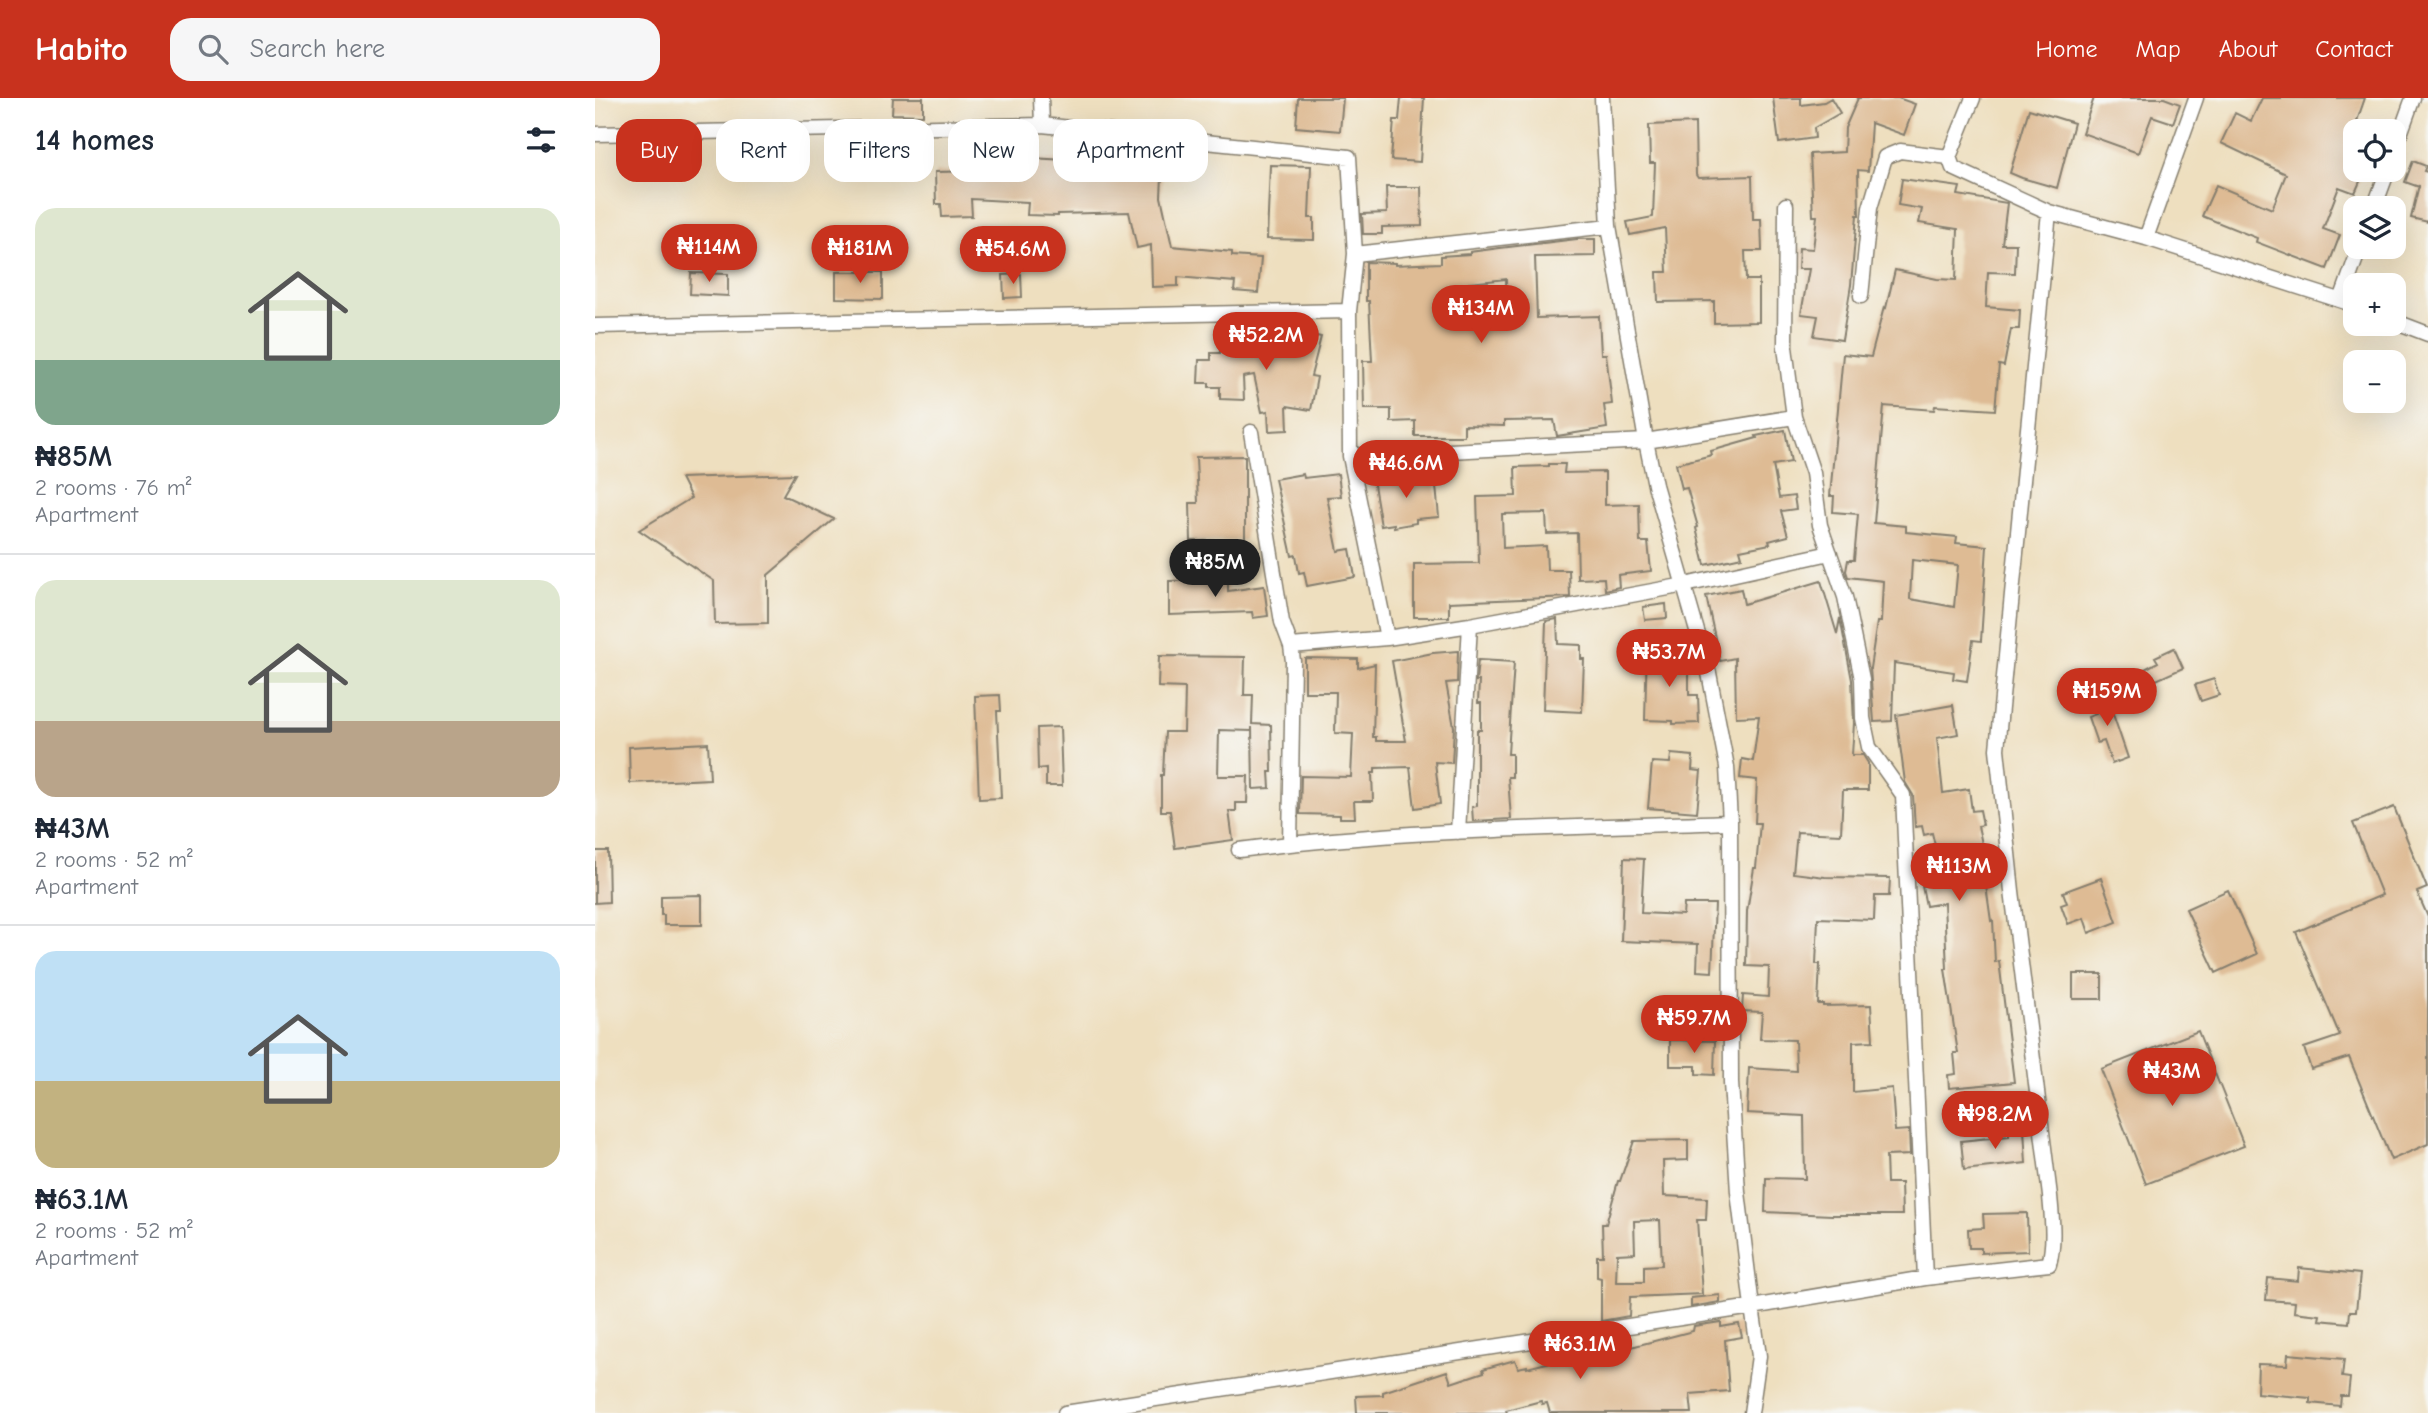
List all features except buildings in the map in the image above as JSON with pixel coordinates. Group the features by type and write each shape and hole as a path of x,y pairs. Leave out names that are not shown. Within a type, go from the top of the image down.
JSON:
{"street":[{"path":"1041,98 1042,125"},
{"path":"1602,98 1609,226 1654,485 1709,673 1727,767 1730,822 1731,1083 1738,1192 1759,1356 1751,1413"},
{"path":"1973,98 1949,157 1953,168 2049,212 2146,238 2343,301"},
{"path":"2146,238 2196,98"},
{"path":"2406,119 2413,98"},
{"path":"595,134 1042,125 1349,157 1355,254 1349,311 1350,456 1387,638"},
{"path":"1861,296 1870,208 1885,157 1900,151 1949,157"},
{"path":"1786,205 1785,347 1794,417 1813,473 1820,525 1845,597 1862,679 1863,718 1869,747 1903,795 1925,1278"},
{"path":"1065,1413 1925,1278 2049,1264 2053,1236 2050,1196 1997,749 2049,212"},
{"path":"1355,254 1609,226"},
{"path":"595,326 1349,311"},
{"path":"2406,326 2428,334"},
{"path":"1350,456 1646,441 1794,417"},
{"path":"1251,432 1282,622 1291,646 1293,661 1290,844"},
{"path":"1291,646 1387,638 1471,625 1685,585 1830,553"},
{"path":"1458,832 1471,625"},
{"path":"1239,850 1458,832 1730,822"}]}
